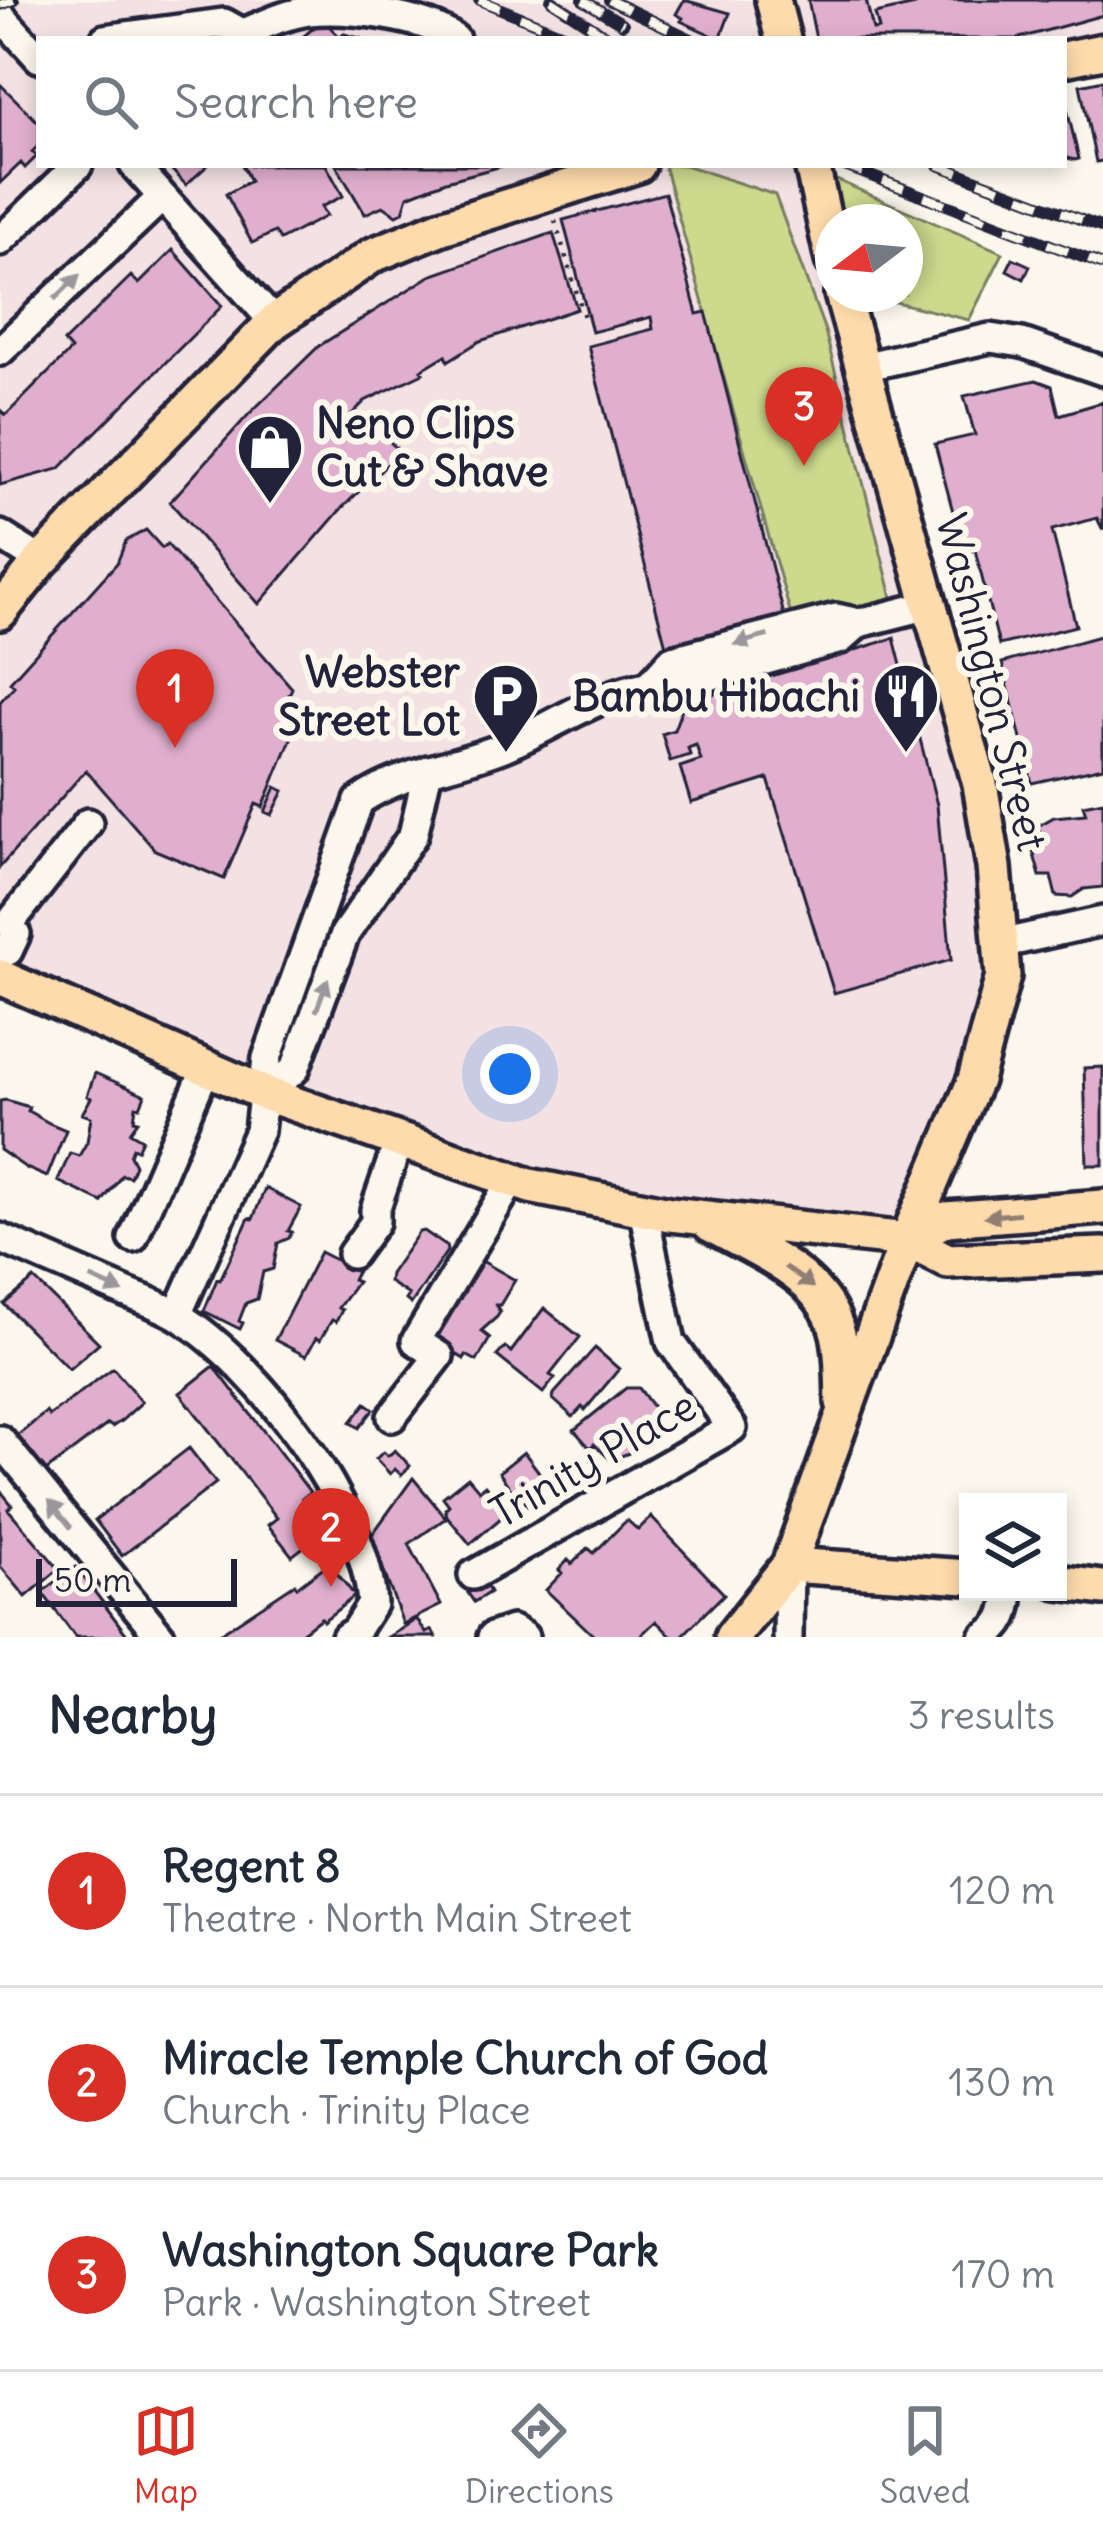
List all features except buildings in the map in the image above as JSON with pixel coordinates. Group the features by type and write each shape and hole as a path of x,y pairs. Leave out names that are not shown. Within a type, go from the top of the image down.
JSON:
{"main road":[{"path":"773,0 782,36"},
{"path":"1067,58 1103,51"},
{"path":"0,612 41,562 274,322 373,255 442,227 629,168"},
{"path":"813,168 821,204"},
{"name":"Washington Street","path":"732,1637 789,1565 907,1240 975,1080 1003,976 994,867 980,784 847,312"},
{"path":"0,977 266,1094 512,1180 644,1209 907,1240 948,1261 1103,1255"},
{"path":"907,1240 946,1219 1103,1207"},
{"path":"698,1217 798,1274 822,1297 839,1337 844,1414"},
{"path":"789,1565 959,1576"},
{"path":"1067,1583 1103,1588"}],"street":[{"path":"127,36 224,23 249,36 286,16 312,10 424,22 450,36"},
{"path":"4,28 36,55"},
{"path":"0,241 74,168"},
{"path":"137,168 274,322"},
{"path":"0,351 162,196"},
{"path":"863,367 990,338 1022,343 1103,371"},
{"path":"0,536 41,562"},
{"path":"177,1315 259,1131 267,1058 359,800 428,770 505,747 574,712 652,682 677,685 841,639 860,623 930,605"},
{"path":"266,1094 295,1069 345,934 413,835 428,770"},
{"path":"0,952 8,951 16,934 5,923 88,823"},
{"path":"1000,944 1103,921"},
{"path":"134,1238 206,1068"},
{"path":"352,1254 375,1222 400,1140"},
{"path":"392,1418 439,1356 416,1341 512,1180"},
{"name":"Trinity Place","path":"473,1575 731,1429 671,1342 644,1209"},
{"path":"0,1238 177,1315 250,1376 293,1428 335,1495 364,1556 372,1604 346,1637"},
{"path":"0,1440 161,1637"},
{"path":"788,1637 789,1565"},
{"path":"983,1637 999,1628 1008,1601"},
{"path":"492,1637 512,1630 524,1637"}],"path":[{"path":"555,220 584,316"}],"shaded area":[{"path":"0,0 1103,0 1103,51 1067,58 1067,36 36,36 36,168 813,168 821,204 815,204 815,312 839,312 930,605 1003,976 907,1240 530,1186 0,977"}],"green space":[{"path":"665,168 694,168 775,195 825,331 893,601 794,626"},
{"path":"830,177 891,204 839,204"},
{"path":"923,218 1003,253 969,320 923,309"}],"railway":[{"path":"0,5 14,0"},
{"path":"479,0 568,36"},
{"path":"551,0 606,36"},
{"path":"583,0 623,24"},
{"path":"609,0 685,36"},
{"path":"850,168 1103,265"},
{"path":"946,168 1103,228"}],"place":[{"name":"Washington Square Park","path":"804,466"},
{"name":"Neno Clips Cut & Shave","path":"270,506"},
{"name":"Regent 8","path":"175,748"},
{"name":"Webster Street Lot","path":"506,755"},
{"name":"Bambu Hibachi","path":"906,755"},
{"name":"Miracle Temple Church of God","path":"331,1587"}]}
